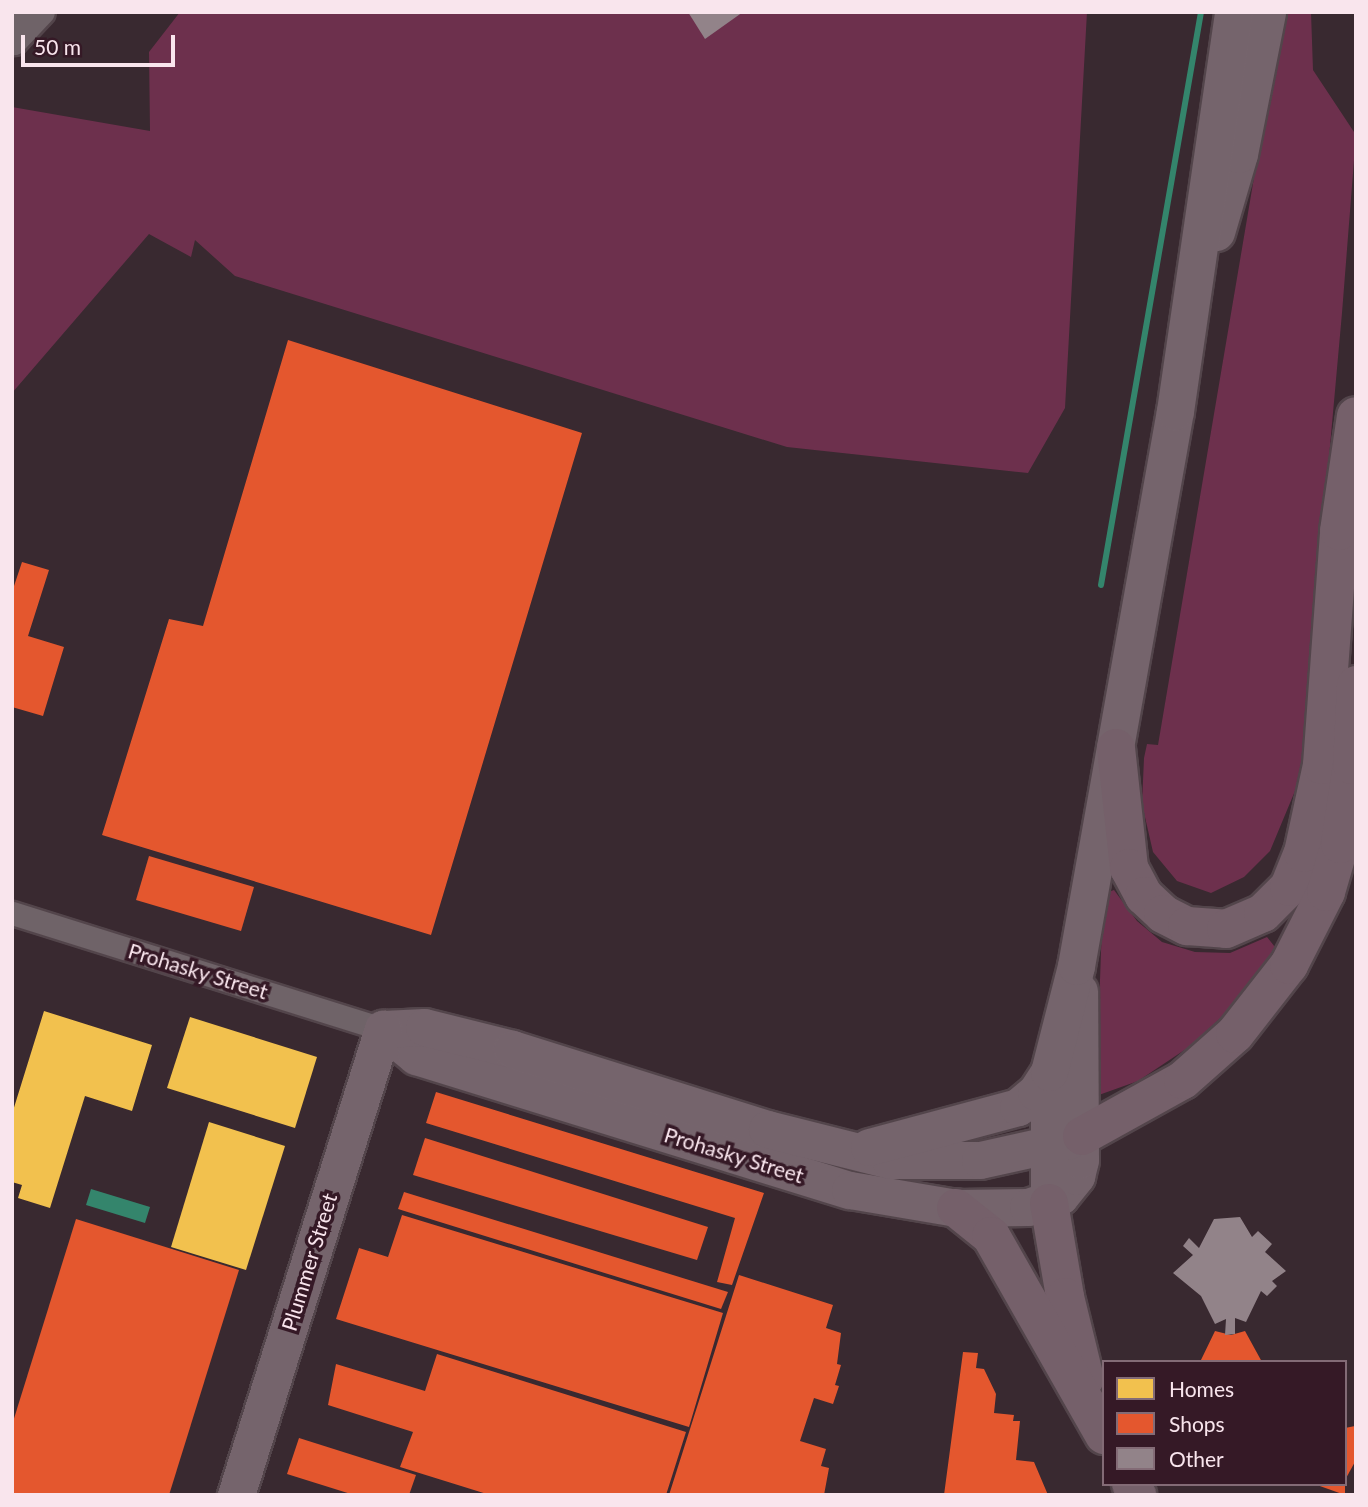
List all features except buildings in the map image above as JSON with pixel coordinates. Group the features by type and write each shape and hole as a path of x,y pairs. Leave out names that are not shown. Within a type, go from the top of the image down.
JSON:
{"highway":[{"path":"1115,748 1129,868 1144,896 1163,914 1187,926 1226,929 1263,912 1289,887 1303,853 1322,765 1339,531 1356,416"},
{"path":"1070,1148 1183,1080 1242,1027 1289,965 1321,904 1340,844 1349,789 1356,685"},
{"path":"1049,1203 1073,1335 1102,1421"},
{"path":"956,1208 991,1236 1102,1431"}],"main road":[{"path":"846,1150 910,1138 1018,1107 1037,1092 1049,1072 1076,965 1115,748 1197,275 1210,147 1233,12"},
{"path":"1197,275 1232,185 1267,12"},
{"path":"1049,1203 1070,1148 1076,965"},
{"name":"Prohasky Street","path":"383,1029 424,1027 499,1046 846,1150 890,1160 949,1163 1070,1148"},
{"name":"Prohasky Street","path":"383,1029 395,1043 416,1056 850,1190 956,1208 1049,1203"},
{"name":"Plummer Street","path":"236,1495 383,1029"},
{"path":"1049,1072 1070,1148"}],"street":[{"path":"21,12 14,43 44,12"},
{"name":"Prohasky Street","path":"12,913 383,1029"}],"shaded area":[{"path":"180,12 1087,12 1065,408 1028,473 787,447 235,276 195,240 191,257 149,234 12,393 12,107 150,131 149,52"},
{"path":"1282,12 1311,12 1313,70 1356,135 1342,313 1300,779 1270,851 1244,877 1211,893 1177,881 1153,852 1142,804 1144,758 1147,744 1158,745"},
{"path":"1114,890 1137,921 1162,942 1195,952 1230,953 1267,937 1278,951 1242,998 1189,1047 1138,1081 1096,1096 1103,894"},
{"path":"91,1189 150,1207 145,1223 86,1205"}],"waterway":[{"path":"1101,585 1201,12"}]}
